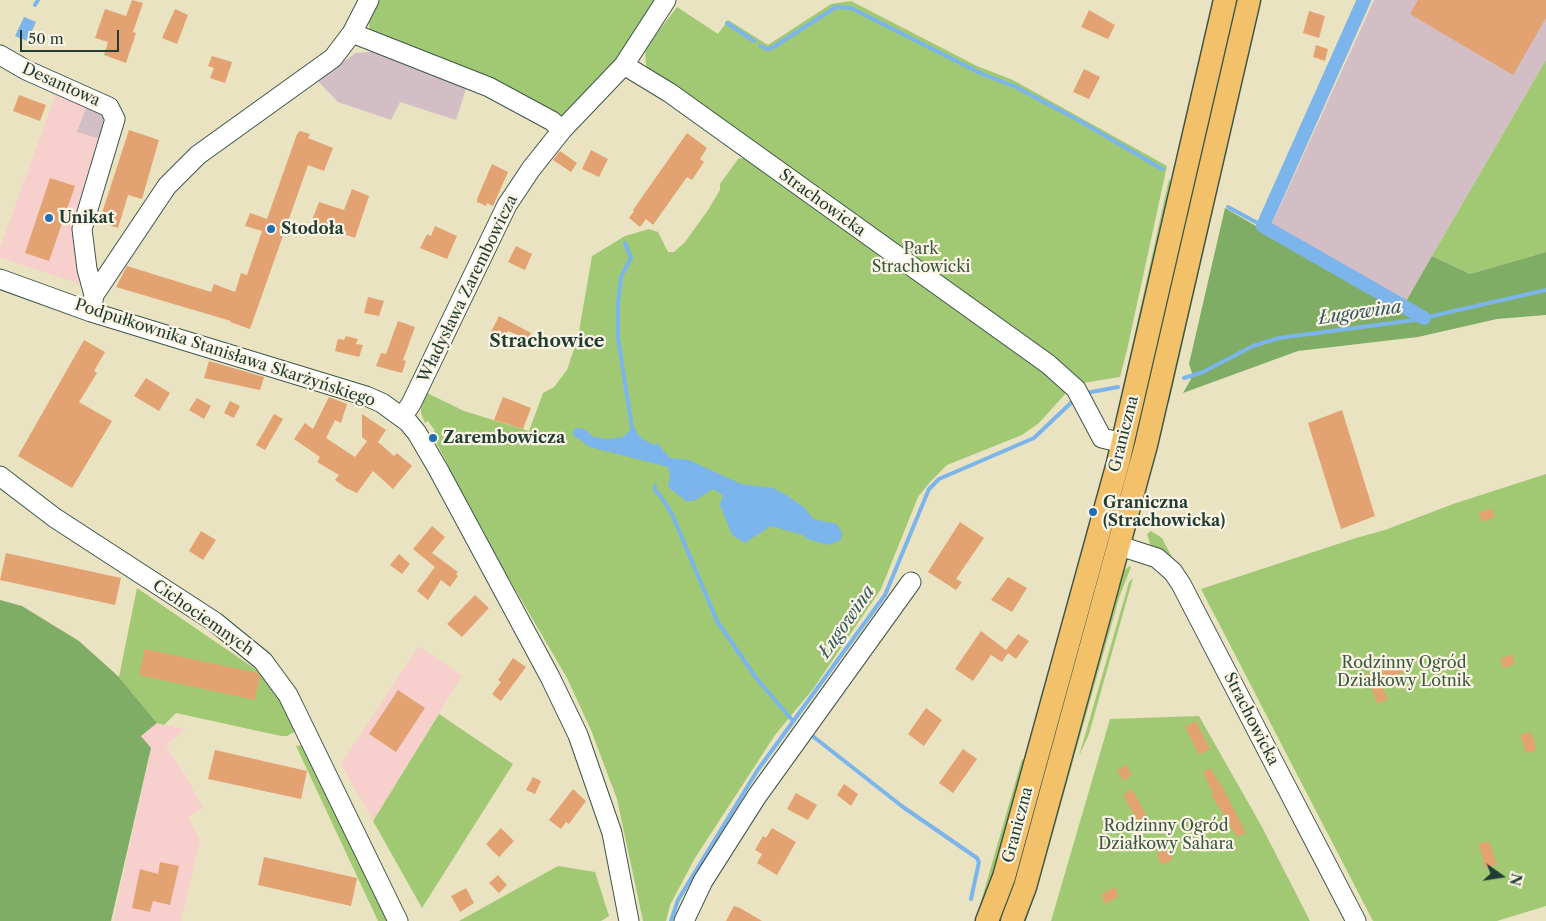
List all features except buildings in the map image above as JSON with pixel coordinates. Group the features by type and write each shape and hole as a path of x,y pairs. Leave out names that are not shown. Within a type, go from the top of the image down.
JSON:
{"main road":[{"name":"Graniczna","path":"987,921 1004,877 1123,443 1225,0"},
{"name":"Graniczna","path":"1012,921 1025,887 1120,546 1146,445 1249,0"}],"street":[{"path":"93,303 167,186 198,155 333,58 352,33 369,0"},
{"name":"Władysława Zarembowicza","path":"402,417 411,404 507,205 562,130 624,65 666,0"},
{"path":"352,33 489,86 552,121 562,130"},
{"name":"Desantowa","path":"0,55 26,70 109,107 115,119 82,229 93,303"},
{"name":"Strachowicka","path":"624,65 670,93 1048,364 1076,389 1102,438 1123,443"},
{"name":"Podpułkownika Stanisława Skarżyńskiego","path":"0,279 93,303 366,396 382,403 402,417 417,433 438,469 550,677 578,735 612,833 629,921"},
{"name":"Cichociemnych","path":"0,476 55,518 215,622 263,661 288,695 398,921"},
{"name":"Strachowicka","path":"1120,546 1157,558 1173,572 1181,584 1356,921"},
{"path":"684,921 703,881 757,796 911,582"}],"shaded area":[{"path":"1374,0 1546,0 1546,60 1406,301 1272,224"},
{"path":"379,51 467,86 456,120 400,102 391,120 338,102 317,80 356,53"},
{"path":"57,91 88,103 104,140 77,234 79,284 0,257 0,247"},
{"path":"88,103 102,110 108,126 104,140 77,132"},
{"path":"419,646 462,676 373,821 341,764"},
{"path":"157,723 185,729 166,746 187,778 203,808 188,817 200,840 181,921 113,921 151,748 141,736"}],"green space":[{"path":"375,0 662,0 628,48 568,116 560,116 370,30 368,21"},
{"name":"Park Strachowicki","path":"851,1 977,66 1013,80 1167,166 1127,350 1120,377 1083,383 1066,393 1039,423 1022,435 947,465 930,482 918,497 881,589 813,689 775,735 695,858 670,905 666,921 643,921 617,799 591,730 567,678 460,495 446,461 431,433 435,431 428,421 425,423 421,413 421,404 425,392 464,411 529,431 543,393 554,387 567,370 578,337 592,256 625,236 649,229 658,232 668,252 674,252 685,242 708,210 720,190 720,184 738,159 751,156 653,75 646,65 645,49 677,7 718,34 728,20 768,45 831,4"},
{"path":"1546,60 1546,252 1470,274 1432,256"},
{"path":"1219,167 1218,187 1169,403 1166,398"},
{"path":"1169,179 1172,186 1117,425 1114,427"},
{"path":"1225,208 1401,310 1432,256 1470,274 1546,252 1546,315 1497,319 1418,337 1298,351 1183,393 1191,379 1192,373 1189,364"},
{"name":"Rodzinny Ogród Działkowy Lotnik","path":"1546,474 1546,906 1497,921 1373,921 1201,589 1385,530 1453,504"},
{"path":"1151,531 1162,538 1175,563 1151,547 1147,534"},
{"path":"1129,566 1131,567 1119,598 1042,871 1026,921 1021,921 1123,572"},
{"path":"1133,578 1089,734 1079,756 1129,582"},
{"path":"137,588 261,673 281,698 295,729 294,732 287,736 281,736 176,713 164,725 157,723 119,677"},
{"path":"0,600 22,606 79,641 119,677 157,723 141,736 151,748 111,921 0,921"},
{"path":"439,714 513,764 422,908 373,821"},
{"name":"Rodzinny Ogród Działkowy Sahara","path":"1199,716 1262,827 1310,921 1051,921 1110,719"},
{"path":"302,745 390,921 378,921 296,746"},
{"path":"1022,759 1026,764 1004,842 982,911 978,912"},
{"path":"558,866 595,872 609,916 601,921 459,921"}],"water":[{"path":"24,17 36,22 27,41 15,36"},
{"path":"576,428 584,429 594,437 608,439 623,437 632,428 643,439 654,445 657,443 670,458 689,460 741,484 773,488 785,494 805,508 813,519 837,524 842,533 841,540 828,545 807,539 803,535 771,526 745,543 732,535 720,505 723,495 713,489 694,501 686,501 668,487 670,476 668,467 590,447 573,435 573,431"}],"waterway":[{"path":"35,5 38,0"},
{"path":"1364,0 1263,226 1424,318"},
{"path":"760,46 767,49 772,48 836,7 851,8 982,74 1014,86 1080,121 1162,169"},
{"path":"727,23 754,41"},
{"path":"1228,207 1263,226"},
{"path":"625,243 631,258 621,277 618,304 618,338 632,428 635,432"},
{"name":"Ługowina","path":"1184,378 1203,372 1253,346 1279,338 1415,320 1546,290"},
{"name":"Ługowina","path":"1086,393 1118,387"},
{"name":"Ługowina","path":"671,921 678,900 757,771 885,595 929,489 939,479 1034,438 1075,399"},
{"path":"655,486 655,490 672,514 717,621 757,679 793,721"},
{"path":"810,734 903,807 977,858 979,862 971,899"}],"place":[{"name":"Unikat","path":"49,218"},
{"name":"Stodoła","path":"271,229"},
{"name":"Zarembowicza","path":"433,438"},
{"name":"Graniczna (Strachowicka)","path":"1093,512"}],"district":[{"name":"Strachowice","path":"547,342"}]}
